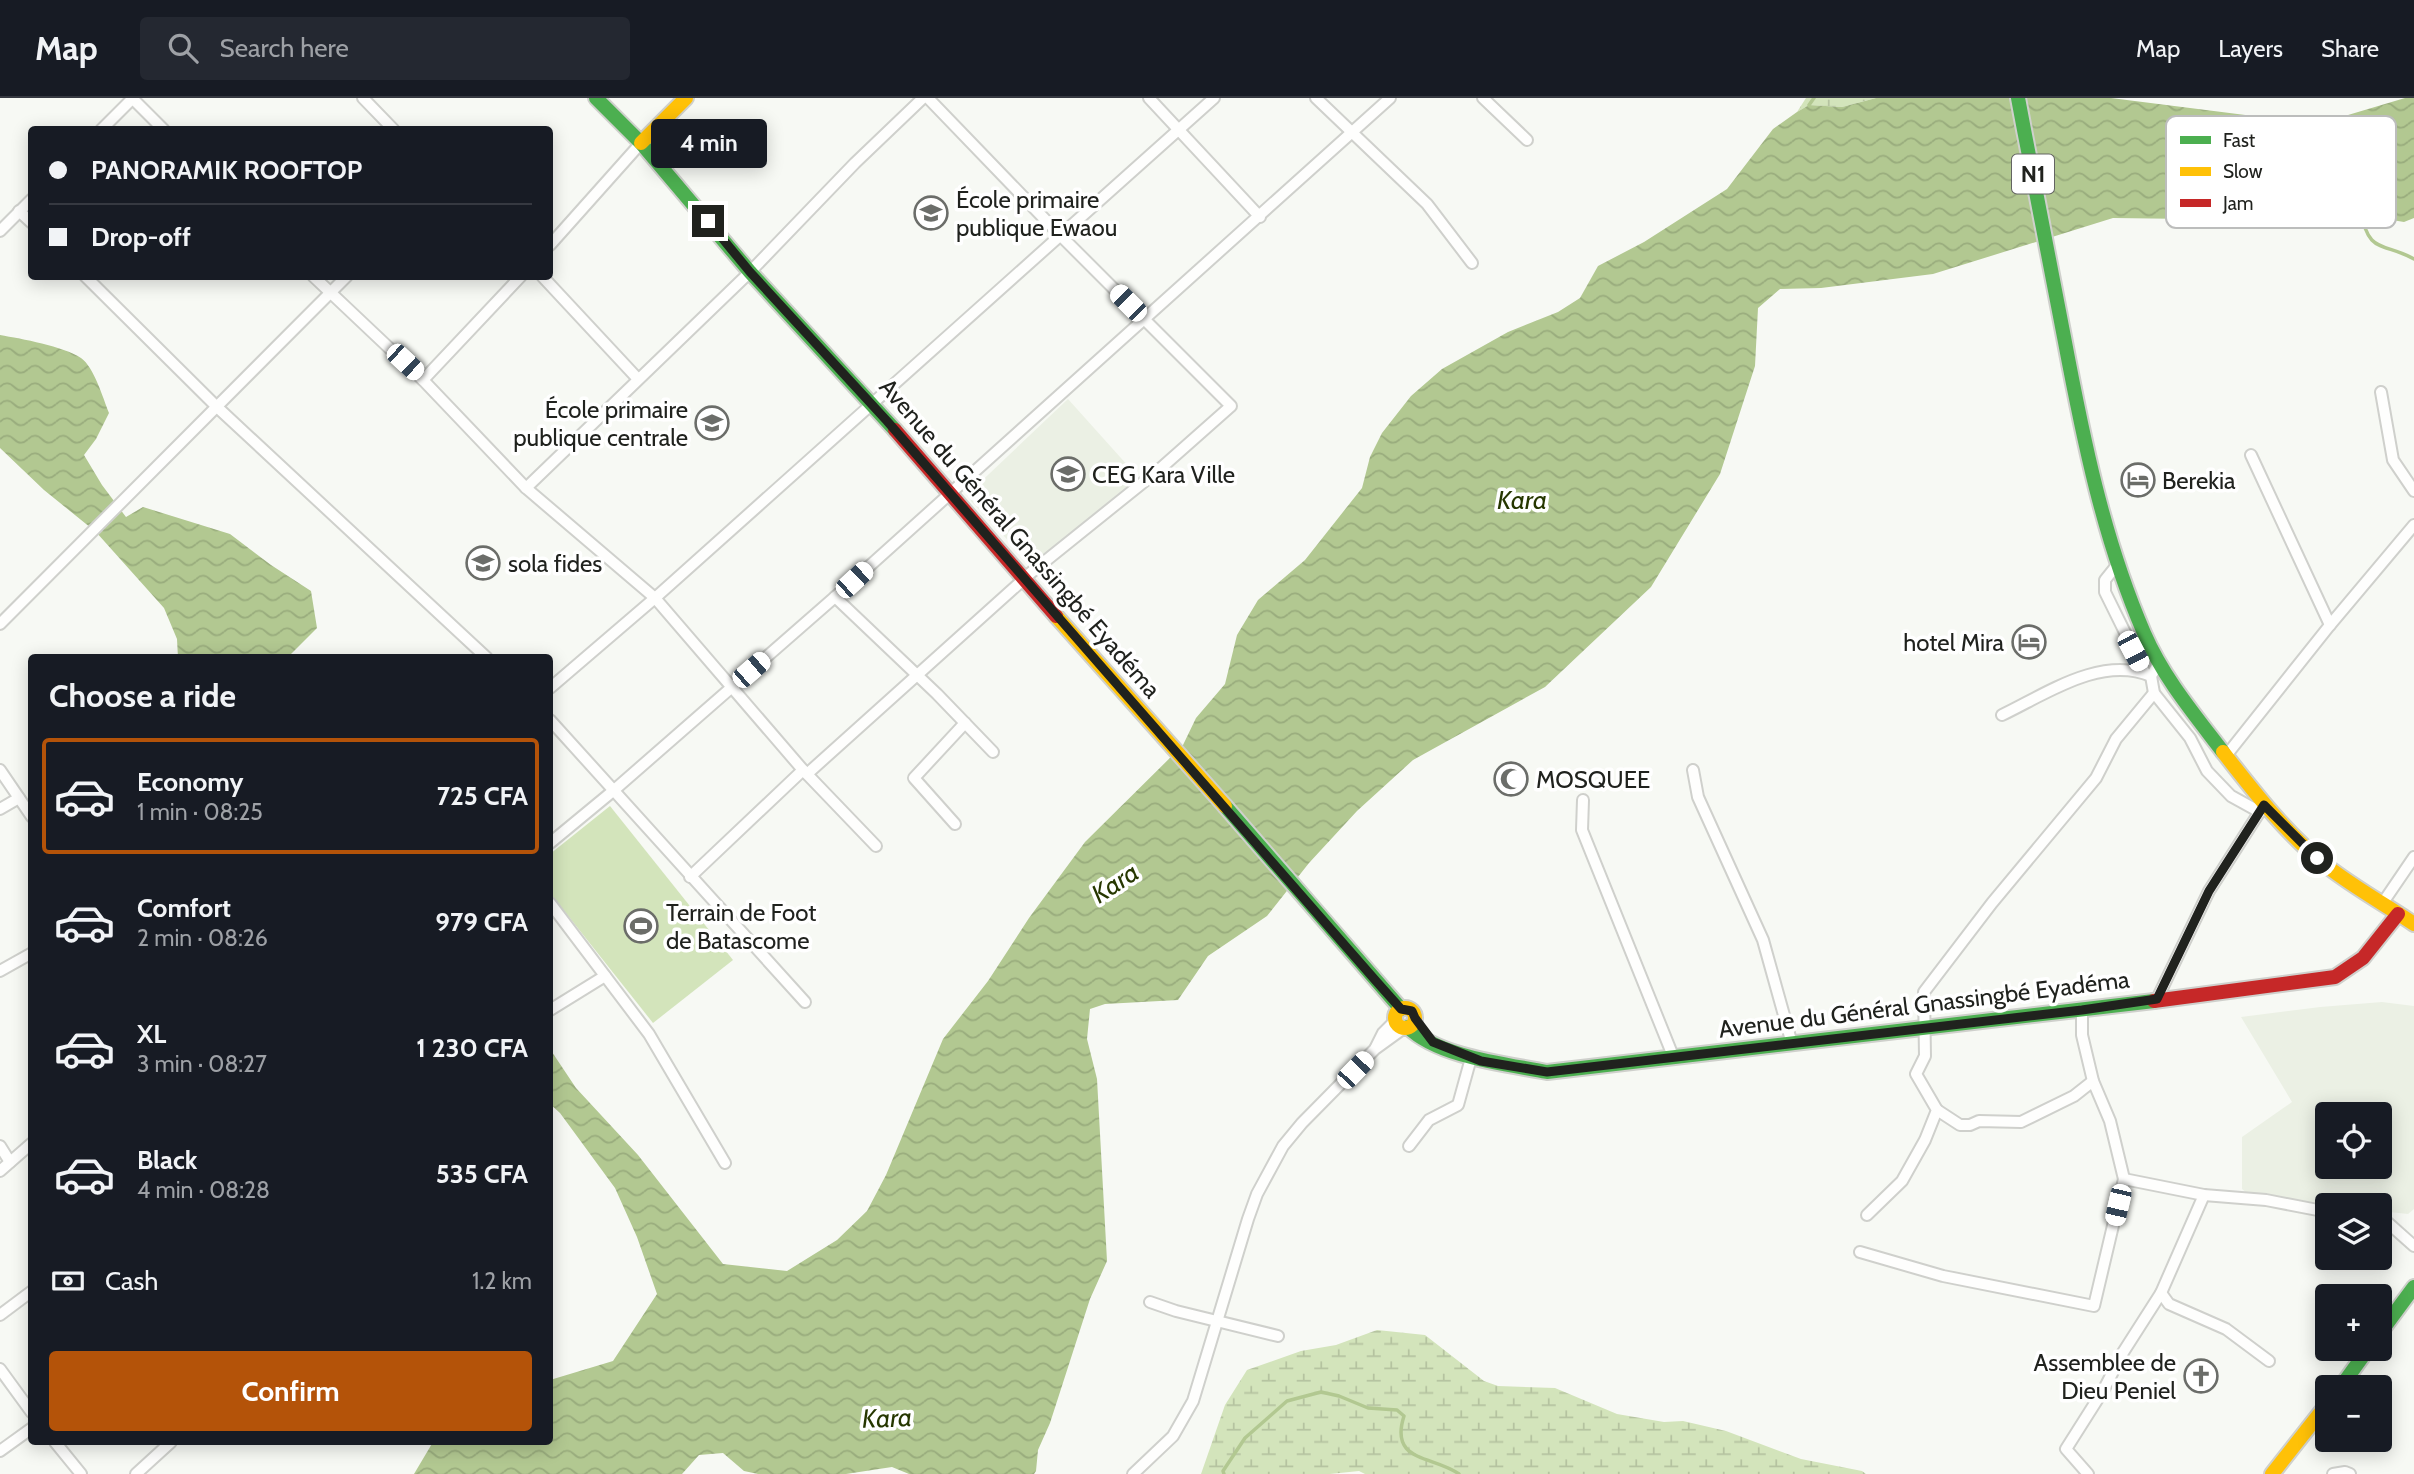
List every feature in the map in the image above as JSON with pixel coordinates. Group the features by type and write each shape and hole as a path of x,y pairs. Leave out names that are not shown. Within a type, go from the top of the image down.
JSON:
{"main road":[{"name":"Avenue du Général Gnassingbé Eyadéma","path":"596,98 641,143 750,272 872,404 1086,651 1138,706 1352,952 1376,981 1388,1006 1417,1036 1471,1058 1547,1072 2082,1010 2335,977 2352,969 2364,958 2398,914"},
{"path":"641,143 686,98"},
{"name":"N1","path":"2018,98 2084,443 2105,527 2144,634 2152,671 2225,757 2262,809 2329,868 2414,924"},
{"path":"2392,1317 2414,1287"},
{"path":"2272,1474 2315,1419"}],"street":[{"path":"106,126 133,98 160,126"},
{"path":"363,98 390,126"},
{"path":"526,488 750,272 855,163 925,98 1231,406 1161,468 1023,579 690,877"},
{"path":"1149,98 1260,217"},
{"path":"553,685 655,598 1214,98"},
{"path":"1316,98 1427,204 1472,263"},
{"path":"553,841 835,597 1391,98"},
{"path":"1483,98 1527,140"},
{"path":"553,242 641,143"},
{"path":"0,231 28,203"},
{"path":"19,211 28,219"},
{"path":"89,280 217,407 482,654"},
{"path":"317,280 423,380 526,488 655,598 730,689 876,846"},
{"path":"0,624 343,280"},
{"path":"423,380 517,280"},
{"path":"546,280 638,379"},
{"path":"2381,392 2393,460 2414,491"},
{"path":"2251,455 2330,625"},
{"path":"2225,757 2414,525"},
{"path":"2118,565 2105,580 2105,592 2152,671 2154,693 2190,738 2207,771 2220,786 2231,796 2262,809 2209,891 2157,999"},
{"path":"835,597 993,752"},
{"path":"2002,715 2096,671 2152,671"},
{"path":"2094,1081 2074,1096 2021,1122 1979,1121 1960,1125 1937,1110 1916,1074 1925,1056 1924,992 1992,903 2096,778 2116,740 2154,693"},
{"path":"553,723 805,1002"},
{"path":"955,824 914,778 965,723"},
{"path":"0,770 28,811"},
{"path":"1693,770 1698,797 1763,940 1792,1044"},
{"path":"0,809 19,798"},
{"path":"1583,800 1582,830 1673,1056"},
{"path":"2382,904 2414,858"},
{"path":"553,908 649,1034 724,1164"},
{"path":"0,971 28,955"},
{"path":"553,1008 605,976"},
{"path":"1860,1252 1944,1276 2094,1306 2124,1179 2110,1121 2094,1081 2082,1035 2082,1010"},
{"path":"1133,1474 1173,1436 1193,1401 1257,1194 1283,1146 1302,1123 1403,1020"},
{"path":"1409,1146 1429,1120 1458,1105 1471,1058"},
{"path":"1867,1216 1902,1181 1925,1140 1937,1110"},
{"path":"0,1146 10,1162"},
{"path":"0,1171 28,1146"},
{"path":"2124,1179 2204,1195 2266,1200 2315,1209"},
{"path":"2088,1474 2066,1449 2161,1293 2204,1195"},
{"path":"2392,1226 2414,1246"},
{"path":"2161,1293 2169,1304 2226,1329 2269,1361"},
{"path":"0,1315 28,1294"},
{"path":"1150,1302 1278,1336"},
{"path":"0,1369 28,1408"},
{"path":"0,1451 28,1431"},
{"path":"57,1445 81,1474"},
{"path":"136,1474 169,1445"},
{"path":"2333,1474 2350,1474"}],"shaded area":[{"name":"CEG Kara Ville","path":"1068,399 1138,477 1032,566 971,501 970,492"},
{"path":"2382,1002 2414,1006 2414,1209 2408,1214 2392,1212 2392,1193 2315,1193 2315,1203 2249,1195 2242,1189 2242,1137 2292,1102 2241,1017"}],"green space":[{"path":"1806,98 1876,98 1842,107 1809,105 1797,112"},
{"name":"Terrain de Foot de Batascome","path":"610,806 733,960 653,1023 553,897 553,852"},
{"path":"1377,1330 1425,1335 1484,1381 1498,1386 1555,1388 1617,1414 1664,1422 1683,1421 1726,1431 1801,1459 1866,1474 1365,1474 1359,1471 1330,1474 1201,1474 1225,1405 1247,1370 1301,1351 1336,1345"}],"water":[{"name":"Kara","path":"1876,98 2111,98 2253,116 2166,116 2166,219 2113,218 1933,274 1821,288 1780,289 1758,308 1755,366 1720,474 1651,587 1545,687 1413,760 1357,811 1309,863 1267,916 1208,956 1178,1000 1105,1004 1090,1009 1087,1039 1097,1079 1107,1261 1090,1299 1050,1423 1038,1450 1034,1474 909,1474 892,1467 846,1474 758,1474 744,1471 723,1453 699,1455 682,1474 414,1474 431,1445 553,1445 553,1379 613,1361 657,1294 637,1237 615,1188 553,1107 553,1054 576,1088 638,1155 723,1264 787,1271 837,1240 867,1211 886,1175 943,1039 988,981 1029,918 1085,842 1183,745 1196,718 1225,684 1237,635 1258,600 1305,560 1362,488 1370,457 1382,433 1411,396 1442,369 1508,332 1558,312 1580,298 1598,266 1644,242 1727,189 1773,129 1797,112 1809,105 1842,107"},
{"name":"Kara","path":"2405,98 2414,98 2414,218 2404,222 2396,221 2396,116 2330,116 2348,115"},
{"path":"0,335 64,350 81,358 98,383 109,413 96,439 84,455 126,517 143,507 230,534 311,591 317,628 291,654 178,654 177,639 164,608 96,532 44,490 0,448"}],"waterway":[{"path":"1809,105 1814,98"},
{"path":"2365,228 2368,235 2379,245 2414,259"},
{"path":"1224,1474 1223,1471 1245,1438 1287,1401 1321,1392 1368,1408 1397,1410 1404,1416 1401,1431 1408,1450 1459,1474"}],"traffic: fast":[{"path":"596,98 641,143 750,272 895,430"},
{"path":"2018,98 2079,412 2117,561 2144,633 2160,665 2223,752"},
{"path":"1225,806 1401,1009"},
{"path":"1408,1027 1437,1046 1454,1052 1547,1072 2154,1001"},
{"path":"2392,1317 2414,1287"},
{"path":"2349,1375 2359,1361"}],"traffic: slow":[{"path":"641,143 686,98"},
{"path":"1056,616 1225,806"},
{"path":"2223,752 2272,813 2313,855 2414,924"},
{"path":"1405,1008 1412,1011 1415,1018 1412,1025 1405,1028 1398,1025 1395,1018 1398,1011 1405,1008"},
{"path":"2272,1474 2315,1419"}],"traffic: jam":[{"path":"895,430 1056,616"},
{"path":"2154,1001 2335,977 2363,958 2398,914"}],"place":[{"name":"École primaire publique Ewaou","path":"931,213"},
{"name":"École primaire publique centrale","path":"712,423"},
{"name":"CEG Kara Ville","path":"1068,474"},
{"name":"Berekia","path":"2138,480"},
{"name":"sola fides","path":"483,563"},
{"name":"hotel Mira","path":"2029,642"},
{"name":"MOSQUEE","path":"1511,779"},
{"name":"Terrain de Foot de Batascome","path":"641,926"},
{"name":"Assemblee de Dieu Peniel","path":"2201,1376"}],"route":[{"path":"708,221 750,272 950,492 1086,651 1138,706 1376,981 1397,1001 1401,1009 1412,1011 1433,1042 1471,1058 1547,1072 2157,999 2209,891 2264,805 2317,858"}]}
